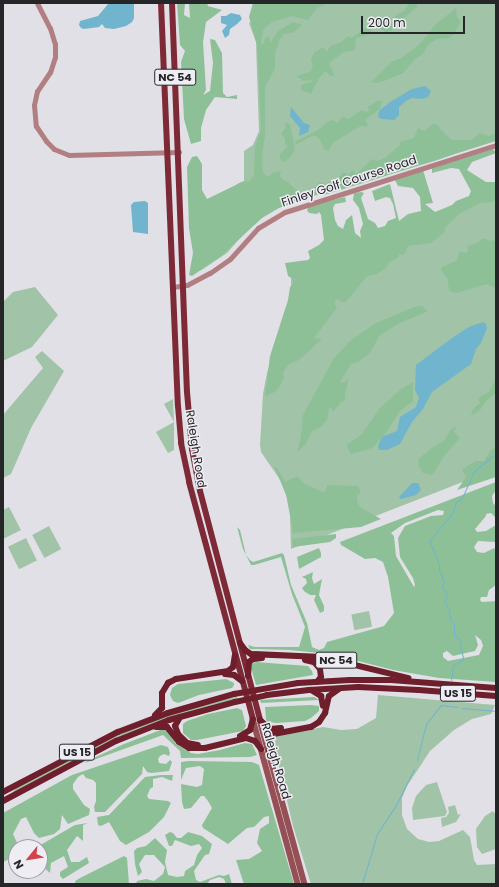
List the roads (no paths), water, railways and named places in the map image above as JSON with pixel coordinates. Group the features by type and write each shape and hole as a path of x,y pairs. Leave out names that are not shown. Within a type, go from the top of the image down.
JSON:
{"highway":[{"name":"NC 54","path":"240,643 245,650 251,654 322,658 434,683"},
{"path":"145,721 161,710 162,692 168,683 176,679 228,672 233,666 235,655"},
{"path":"248,676 248,665 253,659 309,660 314,662 320,669 320,677 317,682"},
{"path":"181,708 169,706 164,698 166,689 175,682 228,674 234,675 242,681"},
{"name":"US 15","path":"3,792 87,747 145,721 181,708 234,694 264,688 317,682 391,680 496,688"},
{"path":"269,752 270,739 274,734 311,727 319,722 325,713 329,696 340,688"},
{"name":"US 15","path":"3,801 95,751 152,726 235,702 267,695 340,688 396,688 496,696"},
{"path":"260,720 267,727 274,729 315,722 322,714 323,700 320,695 309,690"},
{"path":"180,717 175,726 178,734 187,743 197,746 246,734 251,728 252,719"},
{"path":"152,726 167,727 179,742 189,748 206,748 246,738 255,741 261,749"},
{"path":"3,797 10,793 11,788"}],"main road":[{"name":"Raleigh Road","path":"161,3 178,420 186,469 252,719 298,884"},
{"name":"Raleigh Road","path":"172,3 179,152 187,392 191,443 196,475 248,676 305,884"},
{"path":"176,369 180,372 181,384 187,392"},
{"path":"233,646 238,649 248,676"}],"street":[{"path":"37,3 50,28 55,44 55,57 50,72 37,91 34,105 36,126 46,141 54,149 69,154 179,152"},
{"name":"Finley Golf Course Road","path":"183,286 218,268 230,259 258,228 285,212 496,144"},
{"path":"173,287 183,286"}],"water":[{"path":"109,3 134,3 134,18 132,22 126,26 114,29 105,28 102,24 99,27 81,28 79,25 80,21 98,16"},
{"path":"231,13 240,15 242,19 230,29 229,35 225,38 222,31 227,25 221,23 221,16 226,16"},
{"path":"425,86 431,91 428,97 422,99 412,98 406,101 399,107 399,115 394,120 382,119 378,117 379,111 390,102 412,89"},
{"path":"291,107 304,123 310,125 308,132 299,136 300,128 290,116"},
{"path":"145,201 148,203 148,234 133,232 131,205 134,202"},
{"path":"483,322 486,324 487,328 481,343 476,349 471,364 432,392 423,409 412,422 400,444 387,450 379,450 378,446 382,437 397,431 400,417 416,407 419,398 415,390 416,365 469,327"},
{"path":"412,483 418,483 421,490 416,495 401,499 399,497"}],"waterway":[{"path":"451,680 453,666 462,660 463,657 460,648 461,641 454,634 454,624 450,619 449,609 445,603 447,594 442,587 444,581 439,570 439,564 429,541 453,512 456,502 462,498 474,471 496,454"},
{"path":"417,760 426,724 441,705 458,707"},
{"path":"462,708 494,711"},
{"path":"362,884 377,834 396,805 414,769"}]}
